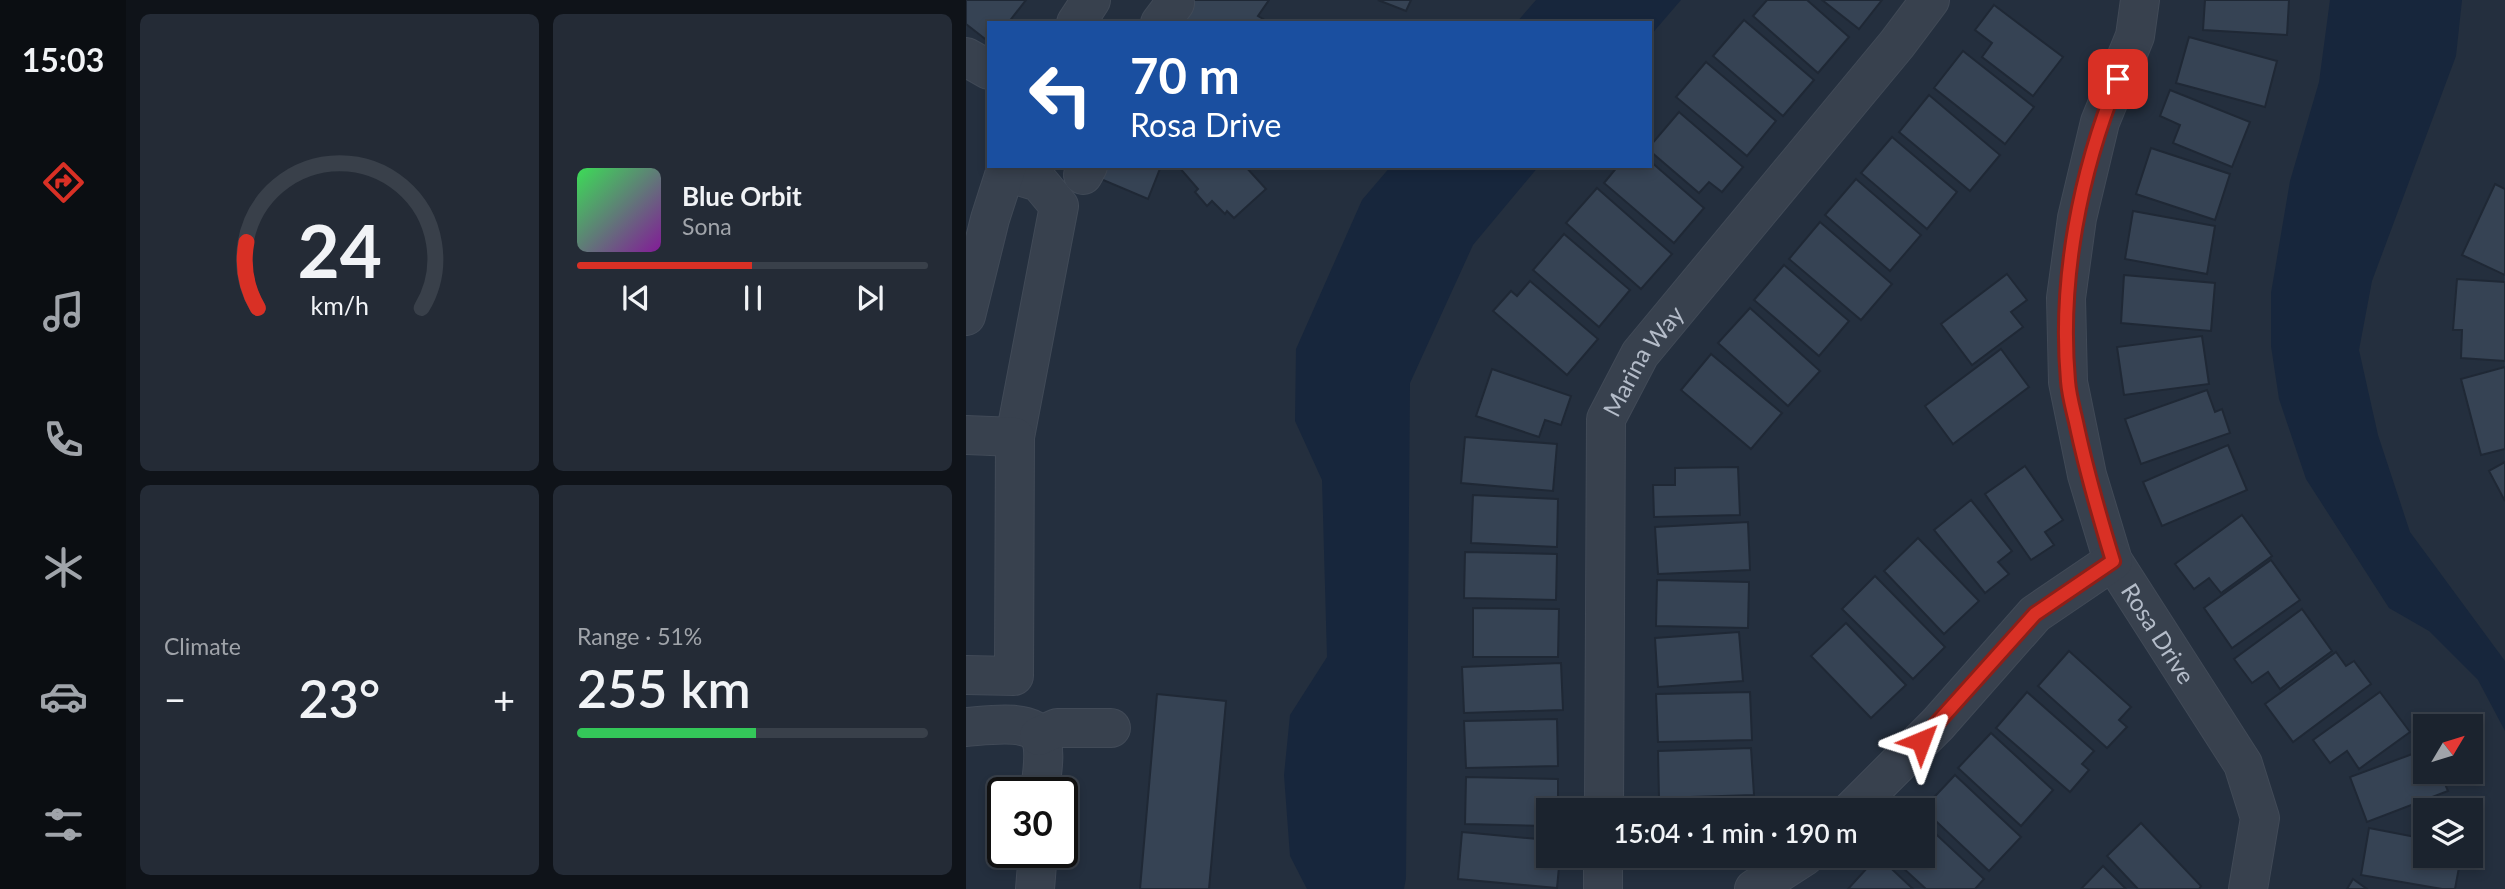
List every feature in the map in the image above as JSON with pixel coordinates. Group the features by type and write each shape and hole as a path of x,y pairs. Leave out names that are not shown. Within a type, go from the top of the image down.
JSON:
{"street":[{"path":"1077,21 1091,0"},
{"name":"Marina Way","path":"1604,798 1606,419 1640,354 1898,44 1930,0"},
{"name":"Rosa Drive","path":"2140,0 2135,36 2098,134 2077,218 2066,298 2068,382 2087,475 2113,561 2243,764 2260,818 2248,889"},
{"path":"966,57 987,69"},
{"path":"966,316 990,219 1006,169 1039,182 1059,206 1015,437 1014,676 966,674"},
{"path":"966,435 1015,437"},
{"path":"1864,798 1938,724 2035,614 2113,561"},
{"path":"966,727 1016,725 1031,728 1040,736 1041,777"},
{"path":"1040,736 1057,728 1111,728"},
{"path":"1035,889 1037,868"},
{"path":"1603,868 1603,889"},
{"path":"1754,889 1786,868"}],"water":[{"path":"1536,0 1681,0 1652,34 1652,21 1518,21"},
{"path":"2330,0 2462,0 2456,56 2372,281 2359,350 2378,435 2410,532 2505,661 2505,731 2478,680 2429,631 2389,608 2306,479 2279,399 2271,346 2271,293 2290,181 2319,82"},
{"path":"1389,168 1537,168 1473,245 1410,383 1404,889 1307,889 1290,856 1284,775 1290,715 1327,657 1322,480 1295,421 1296,349 1362,200"}],"building":[{"path":"966,0 1026,0 1010,21 987,21 987,40 966,24"},
{"path":"1174,0 1269,0 1258,16 1263,19 1262,21 1171,21"},
{"path":"1378,0 1411,0 1406,11"},
{"path":"1767,0 1807,0 1849,37 1818,73 1753,16"},
{"path":"1822,0 1882,0 1859,29"},
{"path":"2205,0 2289,0 2287,35 2203,30"},
{"path":"1994,5 2063,57 2033,96 1982,57 1992,43 1975,30"},
{"path":"1744,20 1814,80 1783,116 1713,56"},
{"path":"2189,37 2277,61 2265,107 2176,83"},
{"path":"1963,51 2034,107 2005,144 1934,88"},
{"path":"1706,62 1776,121 1747,156 1676,97"},
{"path":"2170,90 2250,122 2232,167 2173,143 2180,125 2160,116"},
{"path":"1929,95 2000,155 1970,191 1899,132"},
{"path":"1679,112 1743,167 1722,192 1709,182 1699,193 1652,153 1652,144"},
{"path":"1892,137 1957,192 1927,229 1861,173"},
{"path":"2151,148 2230,174 2215,220 2136,194"},
{"path":"1652,163 1704,208 1674,243 1604,183 1616,168 1652,168"},
{"path":"1099,168 1160,168 1148,199 1096,177"},
{"path":"1180,168 1247,168 1266,189 1234,218 1227,211 1225,214 1212,201 1207,206 1195,192 1198,189"},
{"path":"1856,179 1921,235 1890,271 1825,215"},
{"path":"2495,184 2505,189 2505,275 2462,255"},
{"path":"1597,188 1672,254 1641,289 1566,223"},
{"path":"2133,211 2215,226 2207,274 2125,259"},
{"path":"1820,222 1892,284 1861,320 1789,259"},
{"path":"1564,234 1630,290 1599,327 1533,270"},
{"path":"1784,265 1849,321 1819,356 1754,300"},
{"path":"2007,274 2027,300 2011,312 2023,327 1972,365 1941,324"},
{"path":"2124,275 2215,283 2211,331 2121,323"},
{"path":"2457,279 2505,282 2505,361 2461,358 2462,330 2453,330"},
{"path":"1530,281 1598,339 1567,375 1493,311 1511,291 1517,296"},
{"path":"1750,308 1820,371 1788,406 1718,343"},
{"path":"2202,336 2209,384 2124,395 2117,347"},
{"path":"2001,349 2029,387 1953,444 1925,406"},
{"path":"1711,354 1782,413 1751,449 1681,390"},
{"path":"2505,367 2505,449 2481,455 2461,379"},
{"path":"1492,369 1571,396 1561,425 1545,420 1539,437 1476,416"},
{"path":"2207,390 2215,412 2222,409 2230,433 2141,464 2125,419"},
{"path":"1465,437 1557,444 1553,491 1461,483"},
{"path":"2228,445 2247,490 2162,526 2143,482"},
{"path":"2505,462 2505,501 2489,471"},
{"path":"2025,466 2063,520 2045,532 2054,545 2031,560 1985,494"},
{"path":"1738,467 1740,515 1654,517 1653,485 1675,485 1675,468"},
{"path":"1473,495 1558,499 1557,547 1471,543"},
{"path":"1971,500 2012,551 1998,562 2009,574 1985,593 1934,530"},
{"path":"2242,515 2272,556 2221,593 2209,578 2194,589 2175,564"},
{"path":"1748,522 1750,570 1658,574 1655,527"},
{"path":"1918,538 1979,601 1944,634 1884,571"},
{"path":"1465,552 1557,554 1556,600 1464,598"},
{"path":"2271,560 2300,600 2232,648 2204,608"},
{"path":"1875,576 1945,647 1913,679 1842,609"},
{"path":"1657,580 1749,582 1748,628 1656,626"},
{"path":"1473,608 1559,609 1558,657 1473,657"},
{"path":"2302,609 2332,651 2280,689 2268,672 2252,683 2234,659"},
{"path":"1846,623 1906,685 1871,718 1811,656"},
{"path":"1739,632 1743,681 1658,687 1655,638"},
{"path":"2069,651 2131,707 2119,720 2127,727 2107,748 2038,686"},
{"path":"2336,652 2346,666 2354,661 2371,684 2293,742 2265,704"},
{"path":"1561,663 1563,710 1464,713 1462,667"},
{"path":"1750,692 1752,740 1658,742 1656,694"},
{"path":"2027,692 2094,751 2082,764 2089,770 2070,792 1996,728"},
{"path":"2380,692 2410,732 2359,769 2347,751 2330,763 2313,740"},
{"path":"1157,694 1226,701 1209,889 1140,889"},
{"path":"1557,719 1558,766 1466,768 1464,721"},
{"path":"1991,733 2053,790 2021,826 1958,768"},
{"path":"1751,748 1754,795 1659,798 1658,751"},
{"path":"2413,754 2413,784 2445,784 2448,791 2430,798 2413,798 2413,804 2367,822 2350,777"},
{"path":"1955,775 2021,837 1989,871 1935,820 1933,798"},
{"path":"1466,777 1558,779 1558,798 1536,798 1536,826 1465,824"},
{"path":"2141,823 2201,886 2199,889 2138,889 2107,856"},
{"path":"2369,828 2413,836 2413,868 2459,868 2455,889 2361,875"},
{"path":"1462,832 1536,839 1536,868 1559,868 1557,888 1458,879"},
{"path":"1935,833 1984,879 1975,889 1926,889 1903,868 1935,868"},
{"path":"2103,866 2126,889 2081,889"},
{"path":"1867,868 1891,868 1913,889 1848,889"},
{"path":"2353,879 2367,889 2347,889"}],"route":[{"path":"1921,741 2035,614 2113,561 2087,475 2068,382 2066,298 2077,218 2101,122 2118,79"}]}
